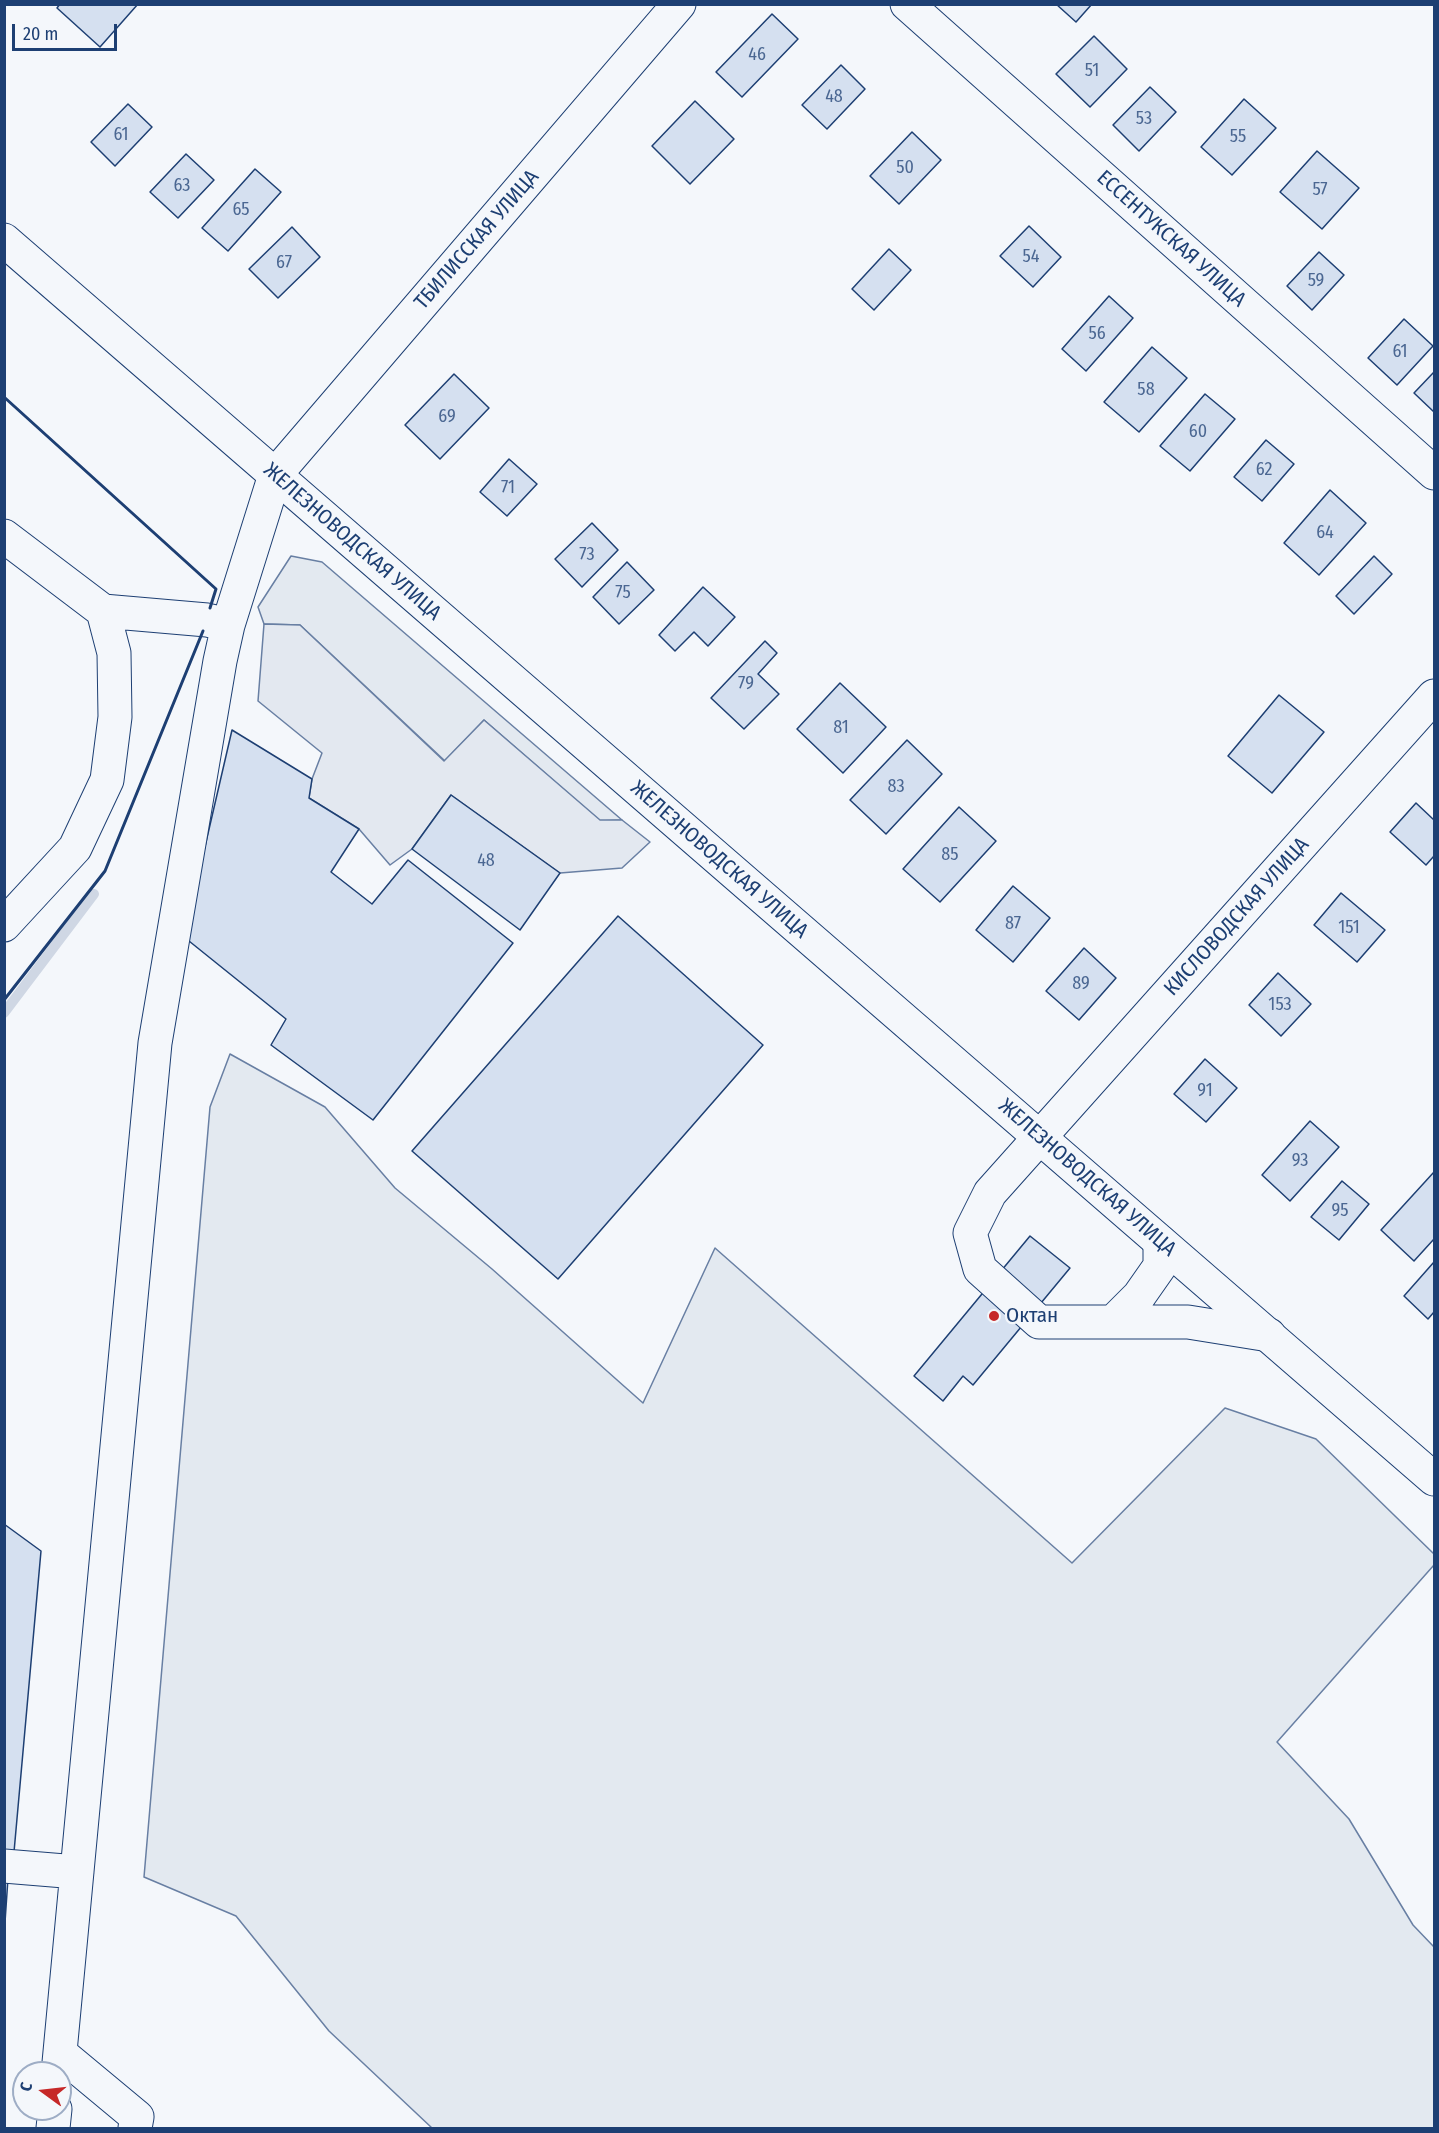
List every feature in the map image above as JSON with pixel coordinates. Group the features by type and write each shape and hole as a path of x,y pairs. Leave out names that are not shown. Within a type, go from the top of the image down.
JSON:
{"street":[{"name":"ТБИЛИССКАЯ УЛИЦА","path":"275,475 679,4"},
{"name":"ЕССЕНТУКСКАЯ УЛИЦА","path":"907,4 1434,473"},
{"name":"ЖЕЛЕЗНОВОДСКАЯ УЛИЦА","path":"4,240 1434,1479"},
{"path":"59,2061 155,1043 220,661 228,625 275,475"},
{"path":"4,536 103,611 207,620 228,625"},
{"path":"4,925 75,848 107,780 115,717 114,653 103,611"},
{"name":"КИСЛОВОДСКАЯ УЛИЦА","path":"1040,1137 1434,696"},
{"path":"1040,1137 990,1193 970,1233 980,1269 1039,1322 1188,1322 1269,1335"},
{"path":"1114,1322 1139,1296 1160,1266 1160,1242"},
{"path":"4,1866 76,1872"},
{"path":"72,2072 136,2117 135,2128"}],"shaded area":[{"path":"291,556 322,562 622,820 600,821 484,720 445,761 300,625 264,624 258,607"},
{"path":"264,624 300,625 444,761 484,720 600,820 622,820 650,842 622,868 560,873 451,795 412,849 390,865 359,829 309,798 312,779 322,753 258,701"},
{"path":"230,1054 325,1107 395,1188 492,1269 643,1403 715,1248 1072,1563 1225,1408 1316,1439 1434,1554 1434,1565 1277,1742 1349,1819 1413,1925 1434,1947 1434,2128 432,2128 329,2031 236,1916 144,1877 210,1107"}],"building":[{"path":"60,4 138,4 100,47 57,8"},
{"path":"1056,4 1092,4 1076,22"},
{"path":"772,14 798,39 742,97 716,72"},
{"path":"1094,36 1127,69 1090,107 1056,74"},
{"path":"841,65 865,89 827,129 802,105"},
{"path":"1150,87 1176,112 1139,151 1113,125"},
{"path":"1244,99 1276,128 1232,175 1201,147"},
{"path":"695,101 734,139 690,184 652,146"},
{"path":"128,104 152,127 115,166 91,142"},
{"path":"912,132 941,160 899,204 870,176"},
{"path":"1317,151 1359,188 1322,229 1280,192"},
{"path":"186,154 214,180 178,218 150,192"},
{"path":"255,169 281,192 228,251 202,228"},
{"path":"1029,226 1061,257 1033,287 1000,256"},
{"path":"292,227 320,257 278,298 249,269"},
{"path":"889,249 911,270 874,310 852,289"},
{"path":"1319,252 1344,275 1312,310 1287,286"},
{"path":"1109,296 1133,318 1086,371 1062,349"},
{"path":"1404,319 1433,346 1397,385 1368,358"},
{"path":"1152,347 1187,378 1139,432 1104,402"},
{"path":"1434,372 1434,412 1414,393"},
{"path":"454,374 489,408 440,459 405,425"},
{"path":"1205,394 1235,419 1190,471 1160,446"},
{"path":"1266,440 1294,464 1262,501 1234,477"},
{"path":"509,459 537,484 507,516 480,492"},
{"path":"1330,490 1366,523 1319,575 1284,543"},
{"path":"592,523 618,550 582,587 555,559"},
{"path":"1374,556 1392,574 1354,614 1336,596"},
{"path":"627,562 654,590 619,624 593,597"},
{"path":"703,587 735,617 708,646 694,632 675,651 659,635"},
{"path":"765,641 777,653 758,674 779,694 744,729 711,698"},
{"path":"840,683 886,727 843,773 797,729"},
{"path":"1279,695 1324,732 1272,793 1228,756"},
{"path":"232,730 312,779 309,798 359,829 331,872 372,904 408,860 513,943 373,1120 271,1045 286,1019 184,937"},
{"path":"907,740 942,774 886,834 850,800"},
{"path":"451,795 560,873 520,930 412,849"},
{"path":"1416,803 1434,820 1434,856 1426,865 1390,832"},
{"path":"959,807 996,841 940,902 903,869"},
{"path":"1013,886 1050,918 1013,962 976,930"},
{"path":"1341,893 1385,930 1357,962 1314,925"},
{"path":"618,916 763,1045 558,1279 412,1151"},
{"path":"1084,948 1116,978 1079,1020 1046,991"},
{"path":"1278,973 1311,1004 1281,1036 1249,1005"},
{"path":"1205,1059 1237,1088 1206,1122 1174,1094"},
{"path":"1310,1121 1339,1147 1290,1201 1262,1175"},
{"path":"1434,1172 1434,1239 1414,1261 1381,1230"},
{"path":"1342,1181 1369,1204 1339,1240 1311,1217"},
{"path":"1030,1236 1070,1268 973,1385 963,1376 943,1401 914,1376"},
{"path":"1434,1262 1434,1312 1428,1319 1404,1296"},
{"path":"4,1524 41,1551 14,1852 4,1851"},
{"path":"4,1877 8,1878 4,1937"}],"waterway":[{"path":"4,1013 94,894"}],"wall":[{"path":"4,397 216,589 210,608"},
{"path":"4,1000 105,871 203,631"}],"place":[{"name":"Октан","path":"994,1316"}]}
